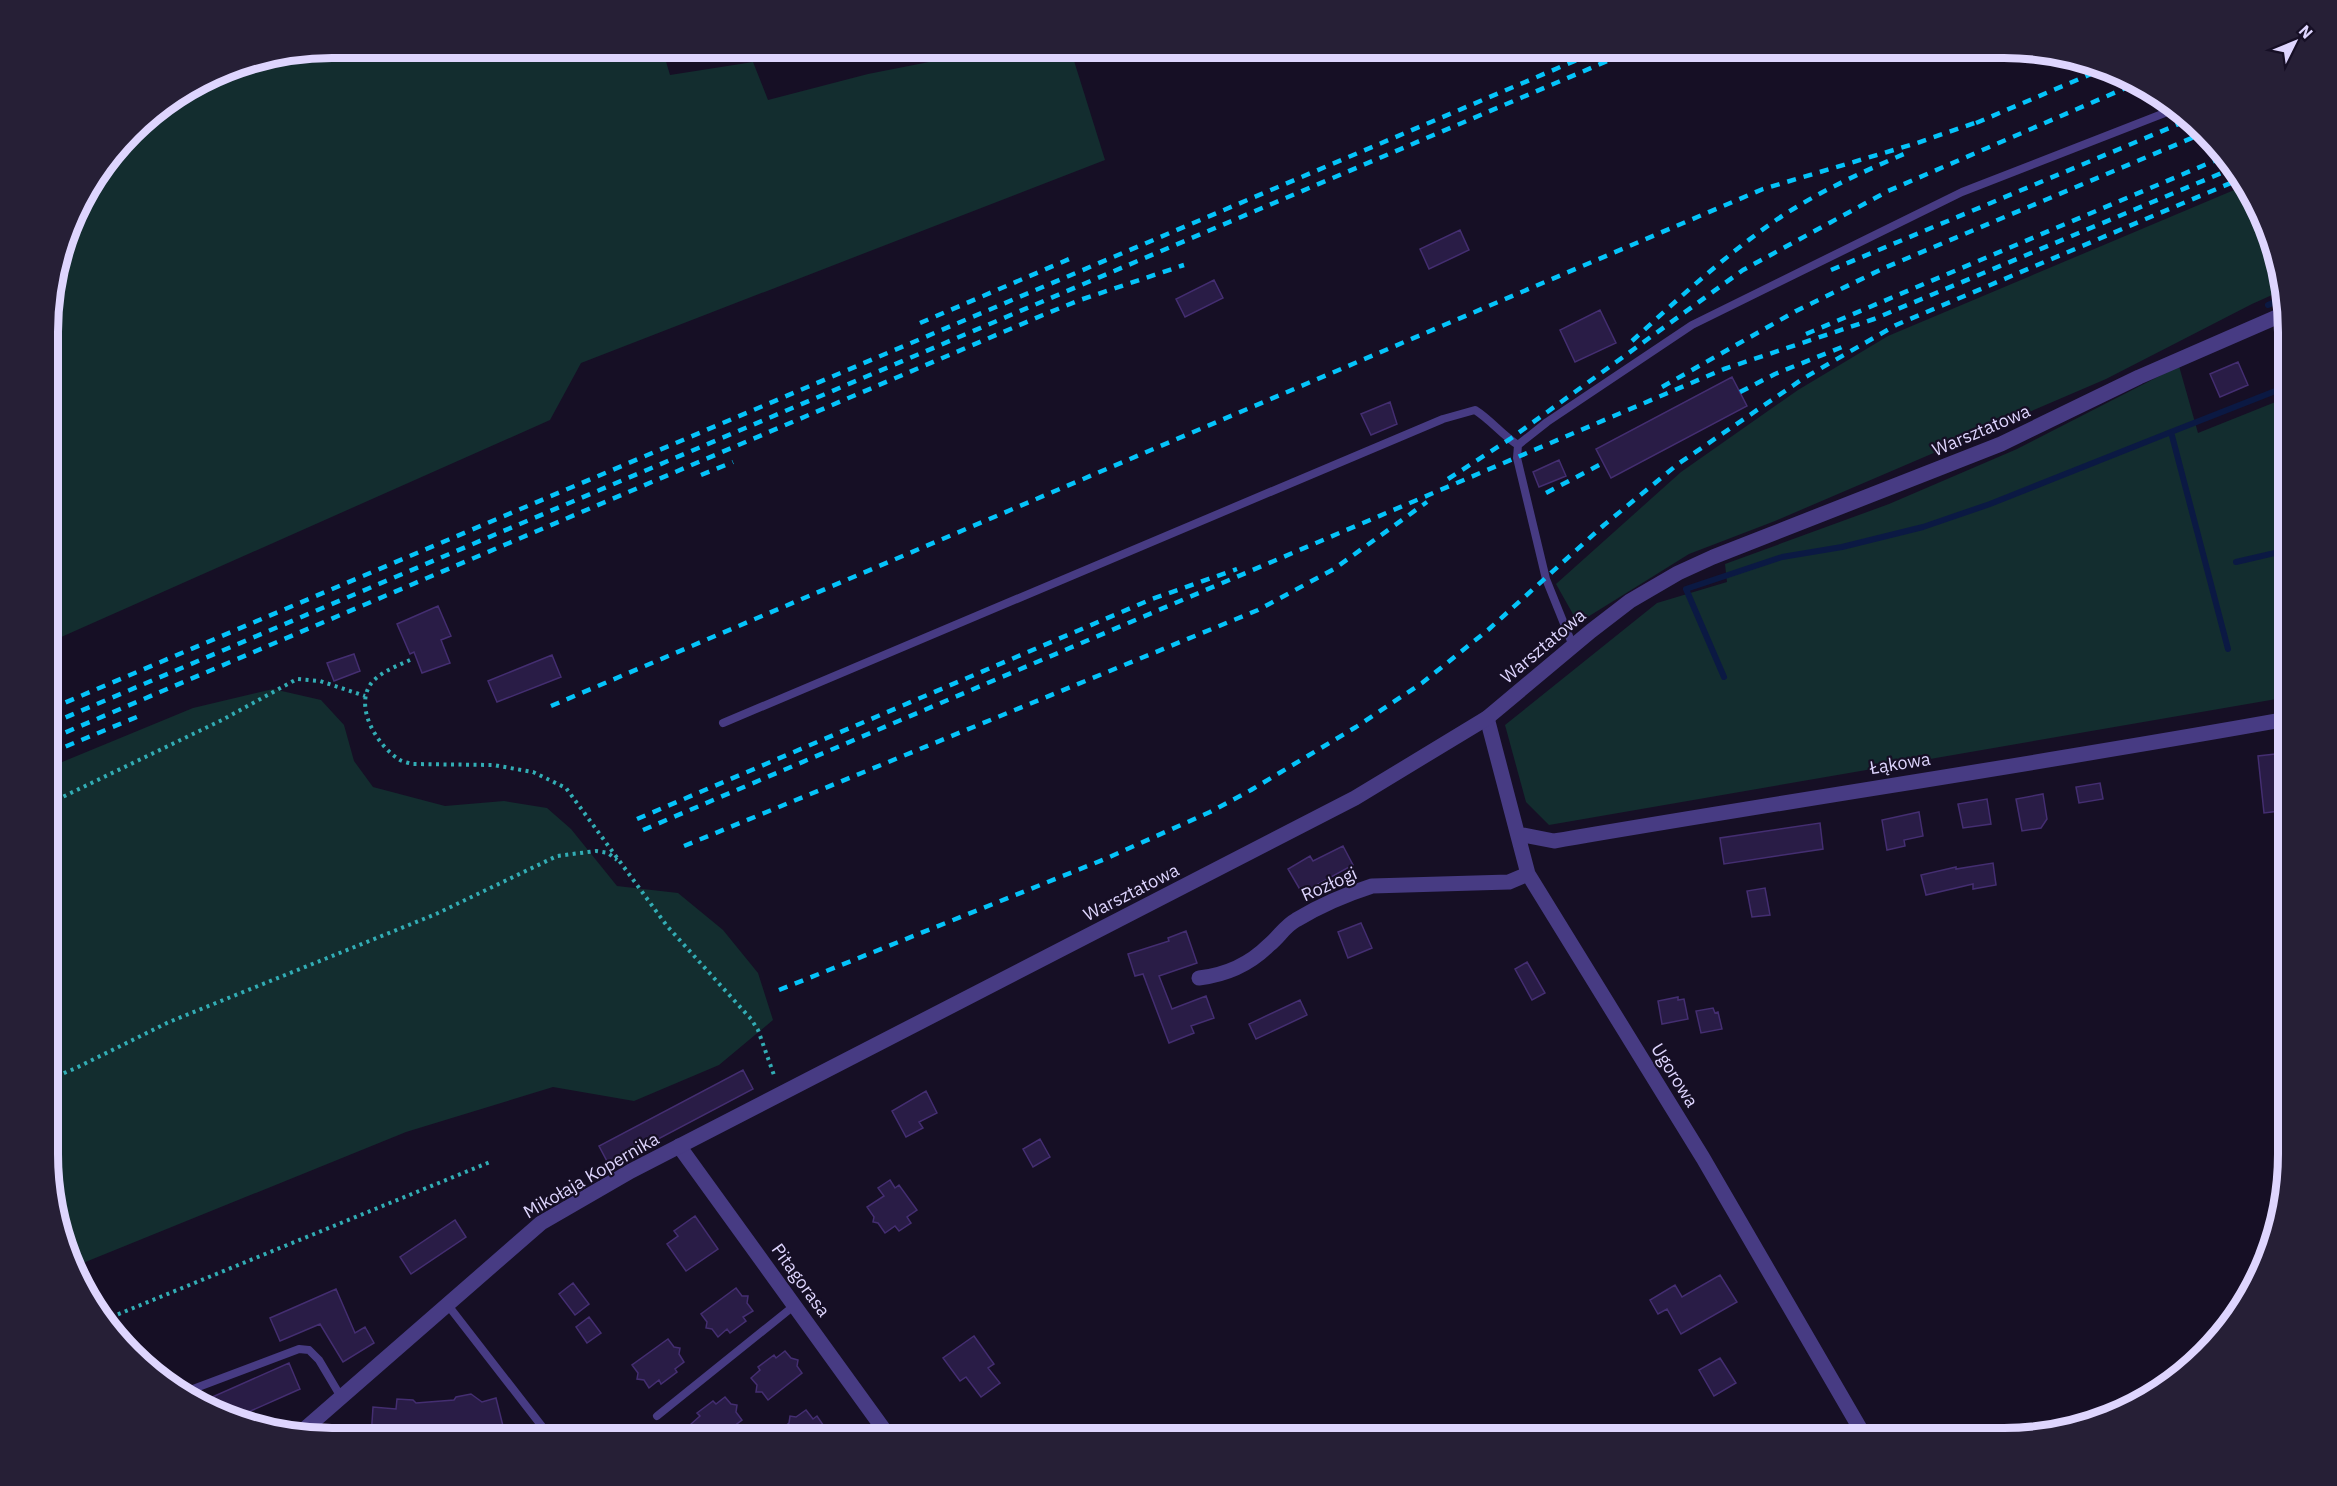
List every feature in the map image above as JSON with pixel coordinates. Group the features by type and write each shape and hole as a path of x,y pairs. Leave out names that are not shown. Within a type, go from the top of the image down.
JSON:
{"street":[{"name":"Warsztatowa","path":"847,1059 1355,798 1487,718 1630,601 1678,573 1713,557 2001,444 2139,377 2278,316"},
{"name":"Ugorowa","path":"1487,718 1528,874 1703,1158 1860,1428"},
{"name":"Łąkowa","path":"1518,834 1554,841 1776,802 2146,745 2278,721"},
{"name":"Rozłogi","path":"1199,978 1221,975 1230,971 1267,947 1297,919 1355,891 1372,886 1509,882 1528,874"},
{"name":"Mikołaja Kopernika","path":"308,1426 541,1223 631,1171 847,1059"},
{"name":"Pitagorasa","path":"679,1146 883,1428"}],"lane":[{"path":"1573,646 1546,579 1517,458 1518,445 1556,416 1692,325 1962,192 2167,112"},
{"path":"723,723 1443,419 1475,410 1493,422 1518,445"},
{"path":"447,1304 543,1428"},
{"path":"657,1416 795,1305"},
{"path":"194,1389 299,1349 309,1350 320,1360 341,1397"}],"path":[{"path":"410,660 390,669 373,681 365,696 365,712 382,744 401,761 413,764 493,765 533,772 566,788 668,926 751,1019 758,1030 781,1093"},
{"path":"58,799 222,720 297,679 320,681 365,696"},
{"path":"58,1075 169,1022 436,914 557,856 596,851 608,853 622,864"},
{"path":"113,1317 490,1162"}],"green space":[{"path":"332,58 665,58 670,75 753,62 768,100 868,74 949,58 1073,58 1105,160 581,363 550,420 58,638 58,332 61,297 68,261 87,211 115,166 152,126 195,95 228,79 261,68 297,61"},
{"path":"2238,189 2264,244 2275,294 2106,379 1775,521 1689,554 1578,623 1556,584 1681,472 1798,390 1888,336"},
{"path":"2179,366 2198,433 2278,401 2278,699 1549,825 1526,802 1505,725 1657,603 1727,582 1725,564 1889,504 2017,449"},
{"path":"273,689 321,700 344,725 354,761 373,787 445,806 504,801 547,808 571,829 617,886 678,893 723,930 758,973 773,1020 719,1065 634,1101 553,1087 406,1132 82,1264 73,1242 64,1207 58,1154 58,764 193,708"}],"building":[{"path":"1460,230 1469,250 1429,269 1420,249"},
{"path":"1214,280 1223,298 1185,317 1176,299"},
{"path":"1600,310 1616,343 1575,362 1560,330"},
{"path":"2238,362 2248,385 2220,397 2210,374"},
{"path":"1732,377 1747,406 1611,478 1596,449"},
{"path":"1390,402 1397,424 1371,435 1361,414"},
{"path":"1559,460 1566,476 1539,487 1533,472"},
{"path":"438,606 451,636 441,640 450,663 422,673 414,652 410,654 397,624"},
{"path":"354,654 360,671 334,681 327,663"},
{"path":"552,655 561,677 497,702 488,681"},
{"path":"2278,754 2278,811 2264,813 2258,756"},
{"path":"2100,783 2103,799 2079,803 2076,787"},
{"path":"2043,794 2047,819 2041,828 2022,831 2016,799"},
{"path":"1987,799 1991,824 1963,828 1958,804"},
{"path":"1919,812 1923,836 1904,840 1905,846 1887,850 1882,820"},
{"path":"1820,823 1823,849 1724,864 1720,838"},
{"path":"1343,846 1353,865 1302,893 1288,869 1310,856 1313,861"},
{"path":"1993,863 1996,885 1973,889 1973,884 1926,895 1921,875 1956,867 1956,869"},
{"path":"1765,888 1770,915 1752,917 1747,891"},
{"path":"1361,923 1372,948 1348,958 1338,932"},
{"path":"1186,931 1197,963 1159,976 1172,1009 1206,996 1214,1018 1191,1026 1194,1033 1169,1043 1143,974 1135,976 1128,954 1169,941 1168,938"},
{"path":"1527,962 1545,993 1532,1000 1515,969"},
{"path":"1678,997 1678,1000 1684,999 1688,1019 1662,1024 1658,1001"},
{"path":"1300,1000 1307,1015 1256,1039 1249,1024"},
{"path":"1713,1008 1715,1013 1718,1012 1722,1029 1701,1033 1696,1011"},
{"path":"743,1070 753,1089 609,1165 599,1146"},
{"path":"926,1091 937,1113 919,1122 923,1128 906,1137 892,1111"},
{"path":"1040,1139 1050,1157 1033,1167 1023,1149"},
{"path":"890,1180 895,1188 899,1185 917,1210 907,1217 911,1223 899,1231 895,1226 885,1233 878,1223 873,1222 874,1217 867,1207 884,1196 878,1188"},
{"path":"695,1216 718,1249 686,1271 667,1244 678,1236 674,1231"},
{"path":"455,1220 466,1237 411,1274 400,1257"},
{"path":"1720,1275 1737,1302 1681,1334 1667,1309 1658,1314 1650,1300 1675,1285 1682,1297"},
{"path":"573,1283 589,1304 575,1315 559,1294"},
{"path":"736,1288 742,1296 748,1296 747,1303 753,1311 743,1317 746,1321 730,1333 727,1329 718,1337 712,1329 706,1328 707,1322 701,1314"},
{"path":"336,1289 355,1333 365,1327 374,1343 343,1362 320,1324 280,1341 270,1318"},
{"path":"589,1317 601,1333 587,1343 576,1327"},
{"path":"974,1336 994,1364 988,1368 1000,1383 981,1397 966,1377 960,1381 943,1358"},
{"path":"668,1339 674,1347 680,1348 679,1354 684,1362 675,1369 677,1372 661,1384 659,1380 649,1388 644,1380 637,1379 638,1373 632,1365"},
{"path":"785,1351 791,1358 798,1360 797,1366 802,1373 768,1400 762,1392 756,1392 757,1385 751,1378 760,1370 758,1367 774,1355 776,1358"},
{"path":"1720,1358 1736,1383 1714,1396 1699,1370"},
{"path":"289,1363 300,1389 245,1413 209,1398"},
{"path":"471,1394 482,1402 496,1398 504,1428 471,1428 473,1425 435,1428 372,1428 373,1407 396,1409 397,1399 413,1400 416,1403 454,1400 456,1397"},
{"path":"725,1397 731,1404 737,1405 736,1412 742,1420 731,1428 694,1428 691,1424 700,1416 697,1413 713,1401 716,1404"},
{"path":"806,1410 813,1419 817,1416 825,1428 785,1428 789,1423 790,1416 796,1417"}],"waterway":[{"path":"2268,305 2277,301"},
{"path":"2228,649 2171,432 2278,390"},
{"path":"1724,677 1686,589 1782,557 1842,547 1923,527 1990,504 2171,432"},
{"path":"2236,562 2278,552"}],"railway":[{"path":"58,706 1581,58"},
{"path":"58,721 1615,58"},
{"path":"1976,123 2093,73"},
{"path":"1448,479 1510,439 1743,270 1888,191 2127,87"},
{"path":"551,706 1763,189 1917,143 1983,120"},
{"path":"1831,270 2181,123"},
{"path":"1662,387 1796,311 1884,268 2195,136"},
{"path":"1632,341 1716,267 1769,225 1852,177 1904,154"},
{"path":"1806,334 2217,160"},
{"path":"643,830 1724,369 1874,319 2226,171"},
{"path":"779,990 1105,859 1210,812 1251,790 1356,727 1422,683 1488,630 1604,525 1678,464 1804,378 1896,325 2233,182"},
{"path":"920,323 1074,257"},
{"path":"58,736 1043,315 1184,265"},
{"path":"1740,392 1775,374 1847,345"},
{"path":"701,475 733,462"},
{"path":"1546,493 1603,463"},
{"path":"684,846 1258,610 1334,569 1427,502"},
{"path":"637,819 1152,599 1237,569"},
{"path":"58,750 144,714"}]}
